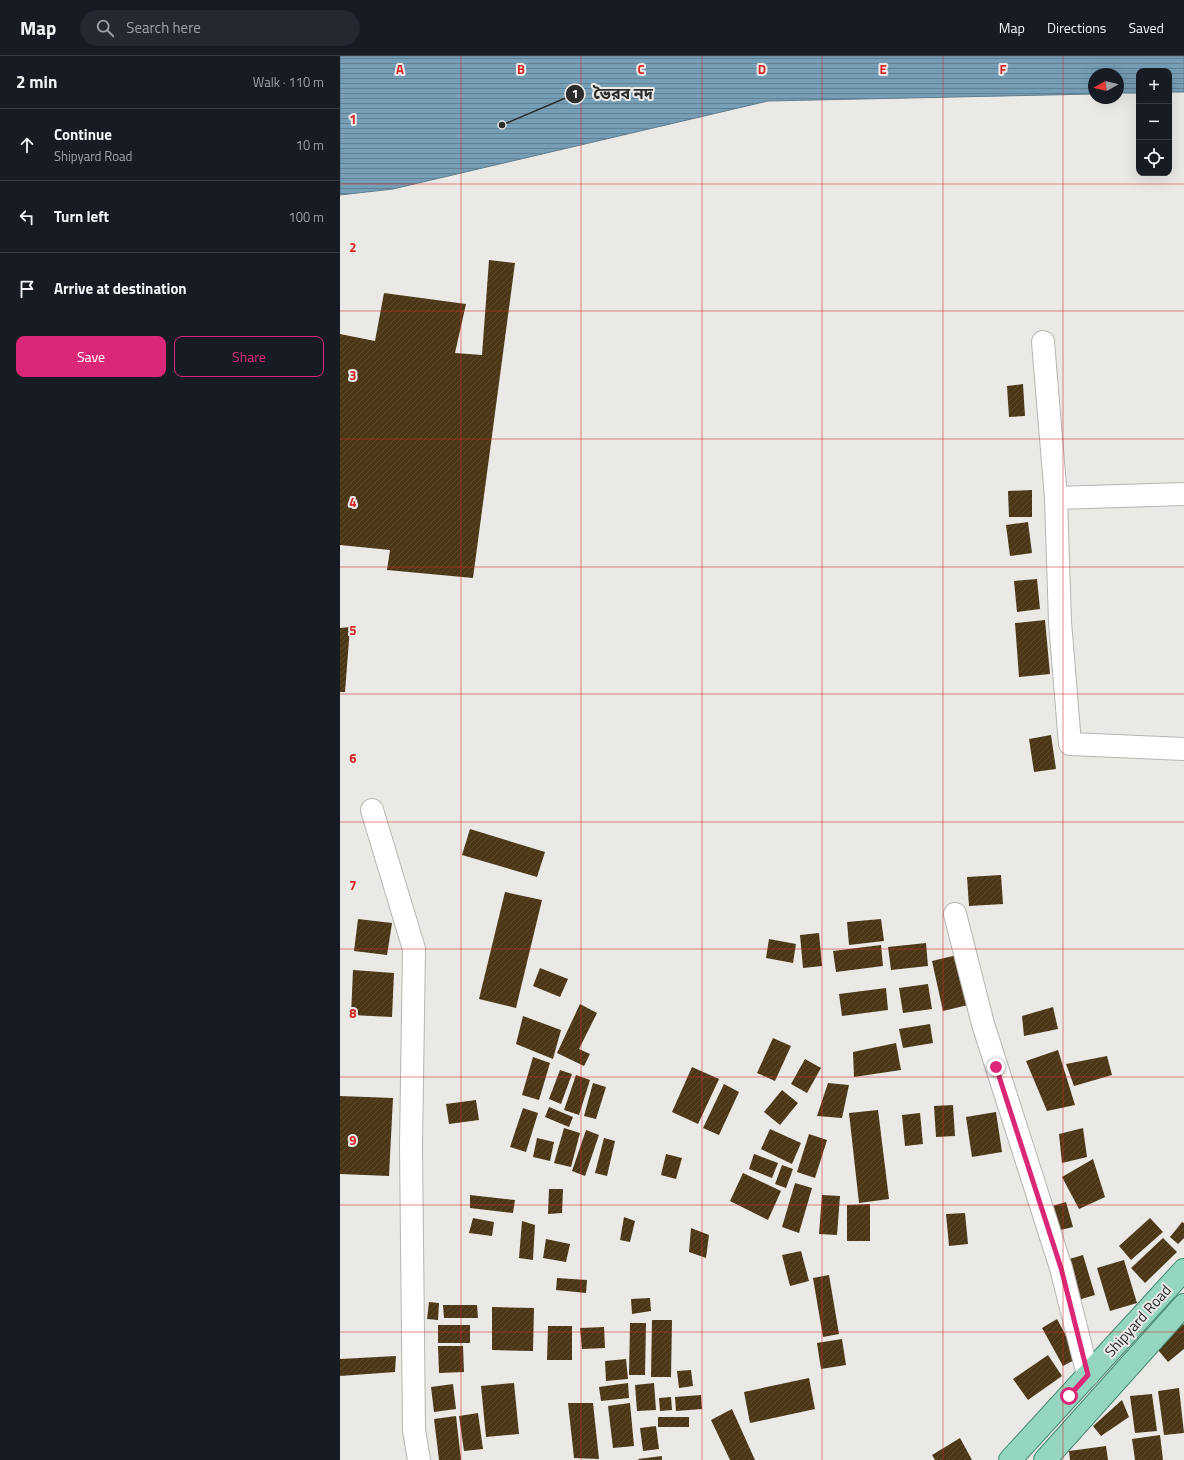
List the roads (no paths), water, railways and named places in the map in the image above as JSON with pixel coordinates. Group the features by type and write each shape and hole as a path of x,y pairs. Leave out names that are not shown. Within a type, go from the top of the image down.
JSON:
{"main road":[{"name":"Shipyard Road","path":"1010,1460 1184,1270"},
{"name":"Shipyard Road","path":"1045,1460 1184,1305"}],"street":[{"path":"1043,342 1056,498 1060,622 1070,744 1184,749"},
{"path":"1056,498 1184,494"},
{"path":"372,810 414,949 410,1145 414,1430 419,1460"},
{"path":"955,914 983,1024 1061,1268 1088,1375"}],"water":[{"path":"340,56 1184,56 1184,92 1172,92 1172,68 1136,68 1136,93 1124,93 1124,68 1088,68 1088,94 768,101 393,189 340,195"}],"place":[{"name":"ভৈরব নদ","path":"502,125"}]}
